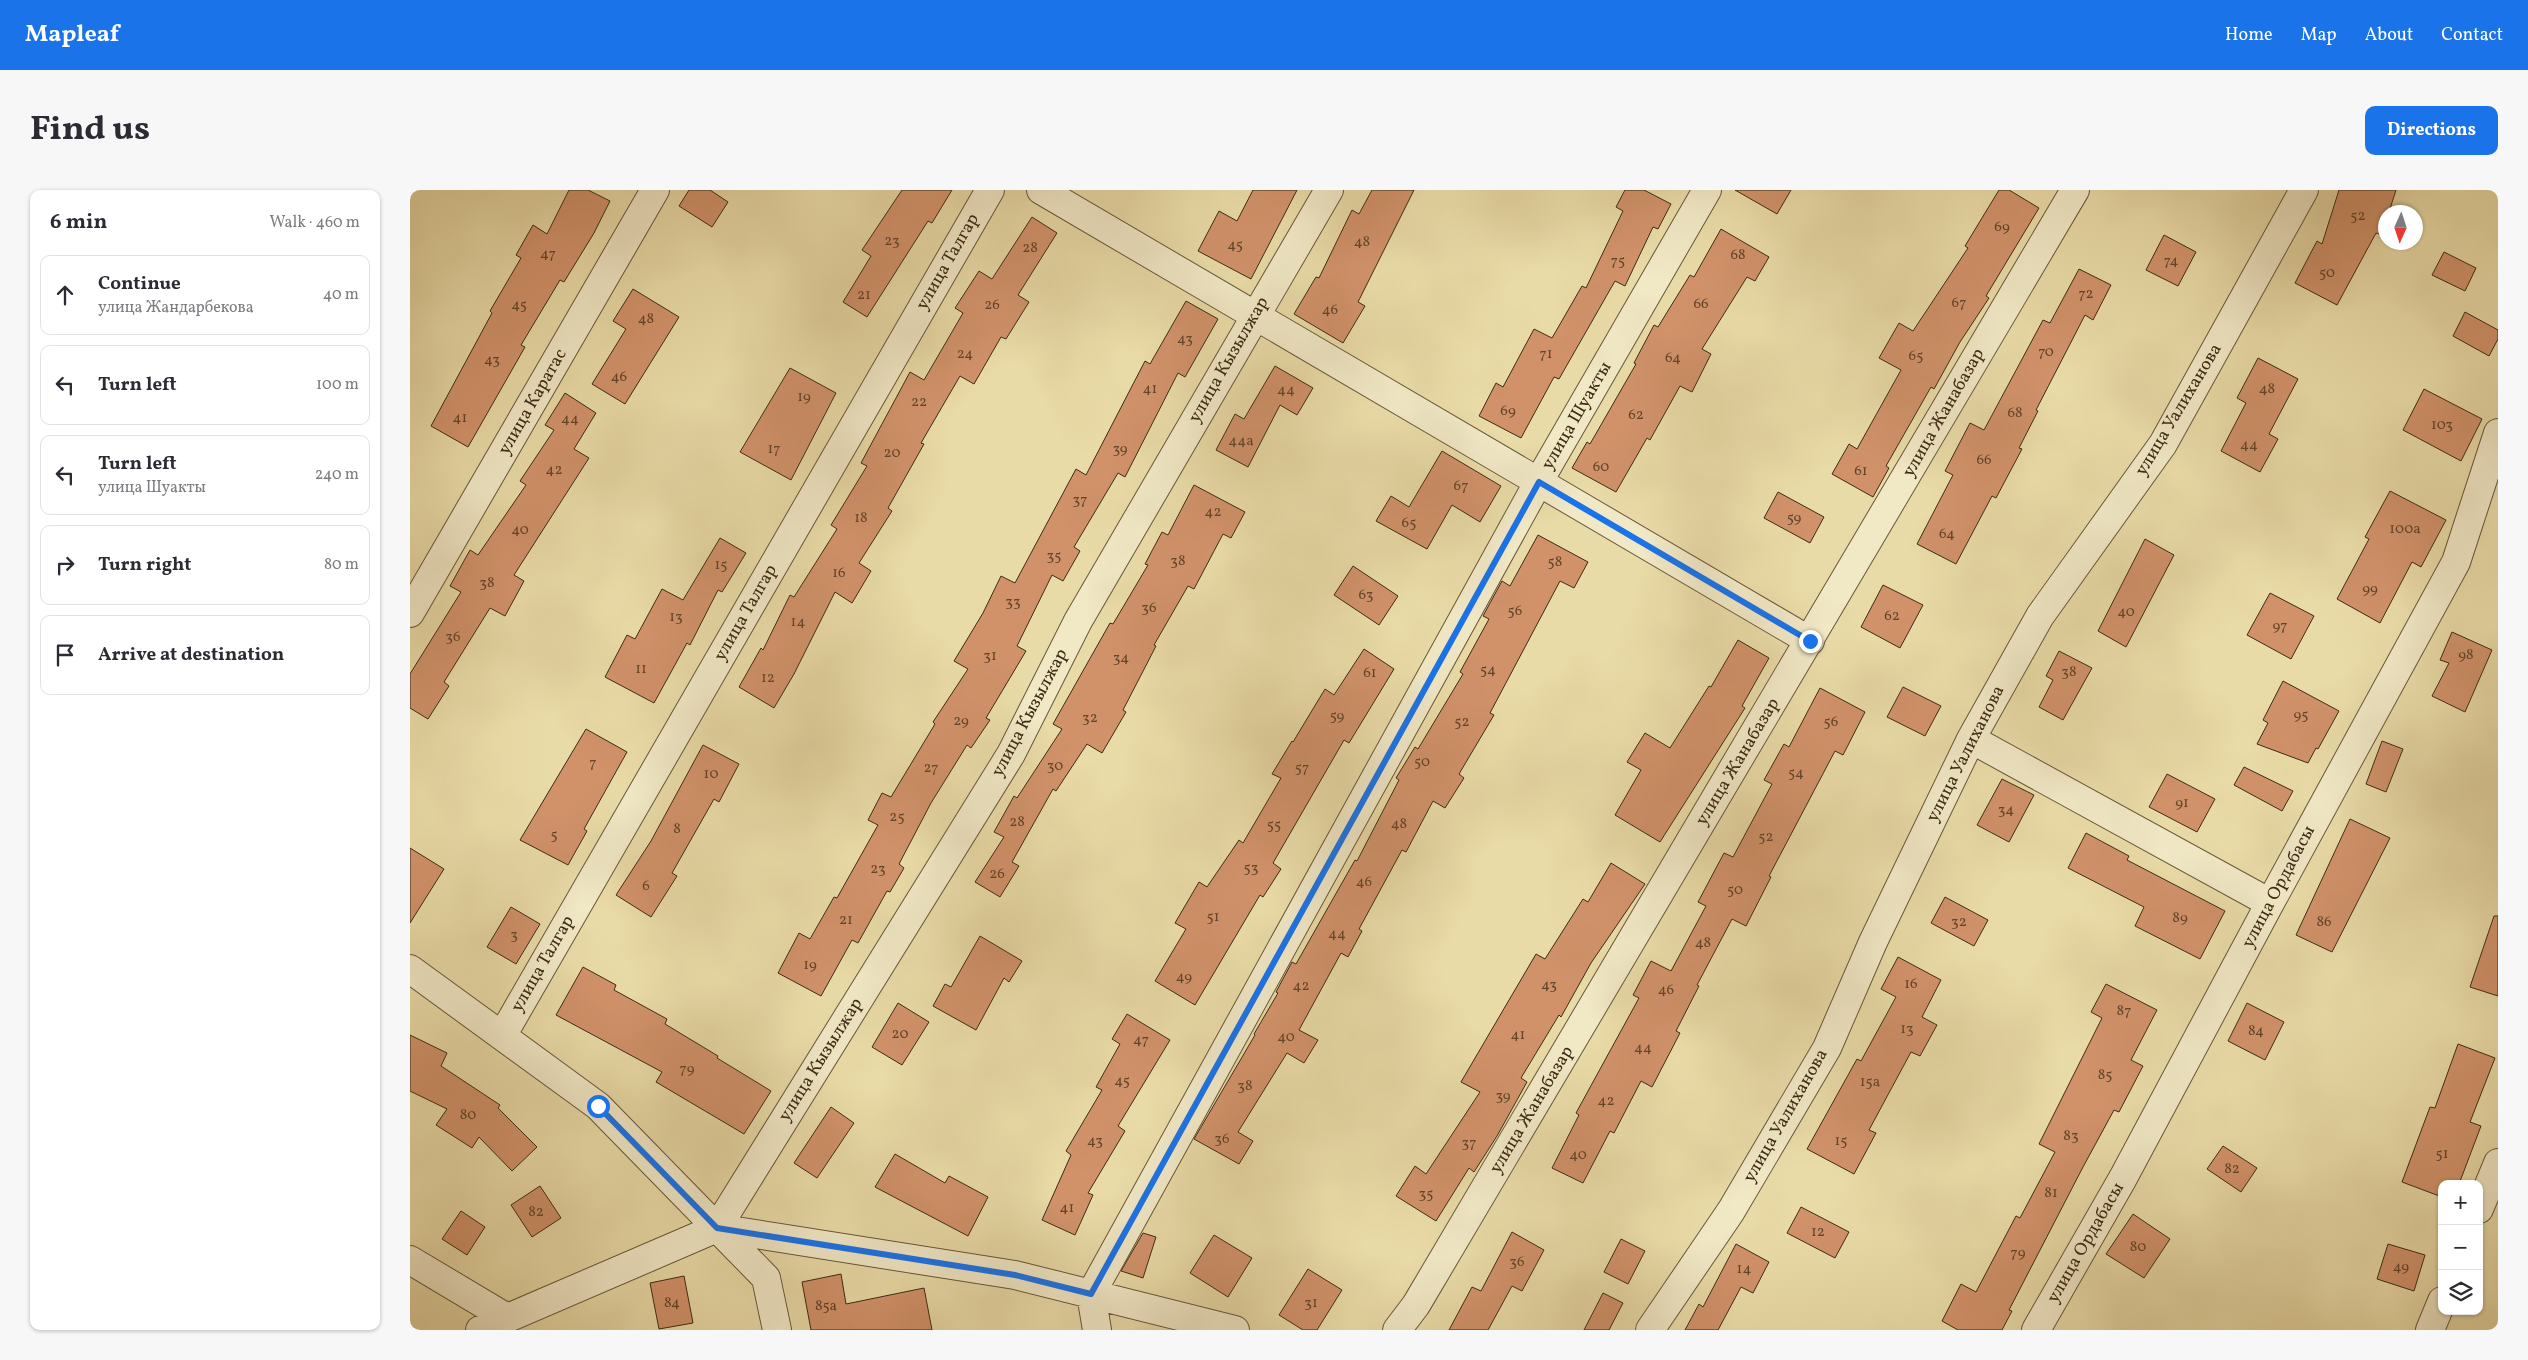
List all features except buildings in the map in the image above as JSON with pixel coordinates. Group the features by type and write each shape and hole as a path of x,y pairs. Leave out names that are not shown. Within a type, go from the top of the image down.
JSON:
{"street":[{"name":"улица Каратас","path":"410,613 655,190"},
{"name":"улица Талгар","path":"502,1036 990,190"},
{"path":"1041,190 1810,641"},
{"name":"улица Кызылжар","path":"717,1228 1011,754 1078,621 1254,315 1329,190"},
{"name":"улица Шуакты","path":"1091,1294 1539,482 1707,190"},
{"name":"улица Жанабазар","path":"1397,1330 1416,1305 2075,190"},
{"name":"улица Уалиханова","path":"1650,1330 1731,1211 1827,1048 1872,942 1971,739 2040,616 2163,444 2304,190"},
{"name":"улица Ордабасы","path":"2036,1330 2123,1178 2456,562 2498,433"},
{"path":"1971,739 2270,903"},
{"path":"410,969 598,1106 766,1278 777,1330"},
{"path":"2483,1199 2498,1163"},
{"path":"480,1330 717,1228 1015,1275 1235,1330"},
{"path":"410,1260 506,1318"},
{"path":"1091,1294 1097,1330"},
{"path":"2430,1330 2438,1311"}],"route":[{"path":"598,1106 717,1228 1015,1275 1091,1294 1539,482 1810,641"}]}
